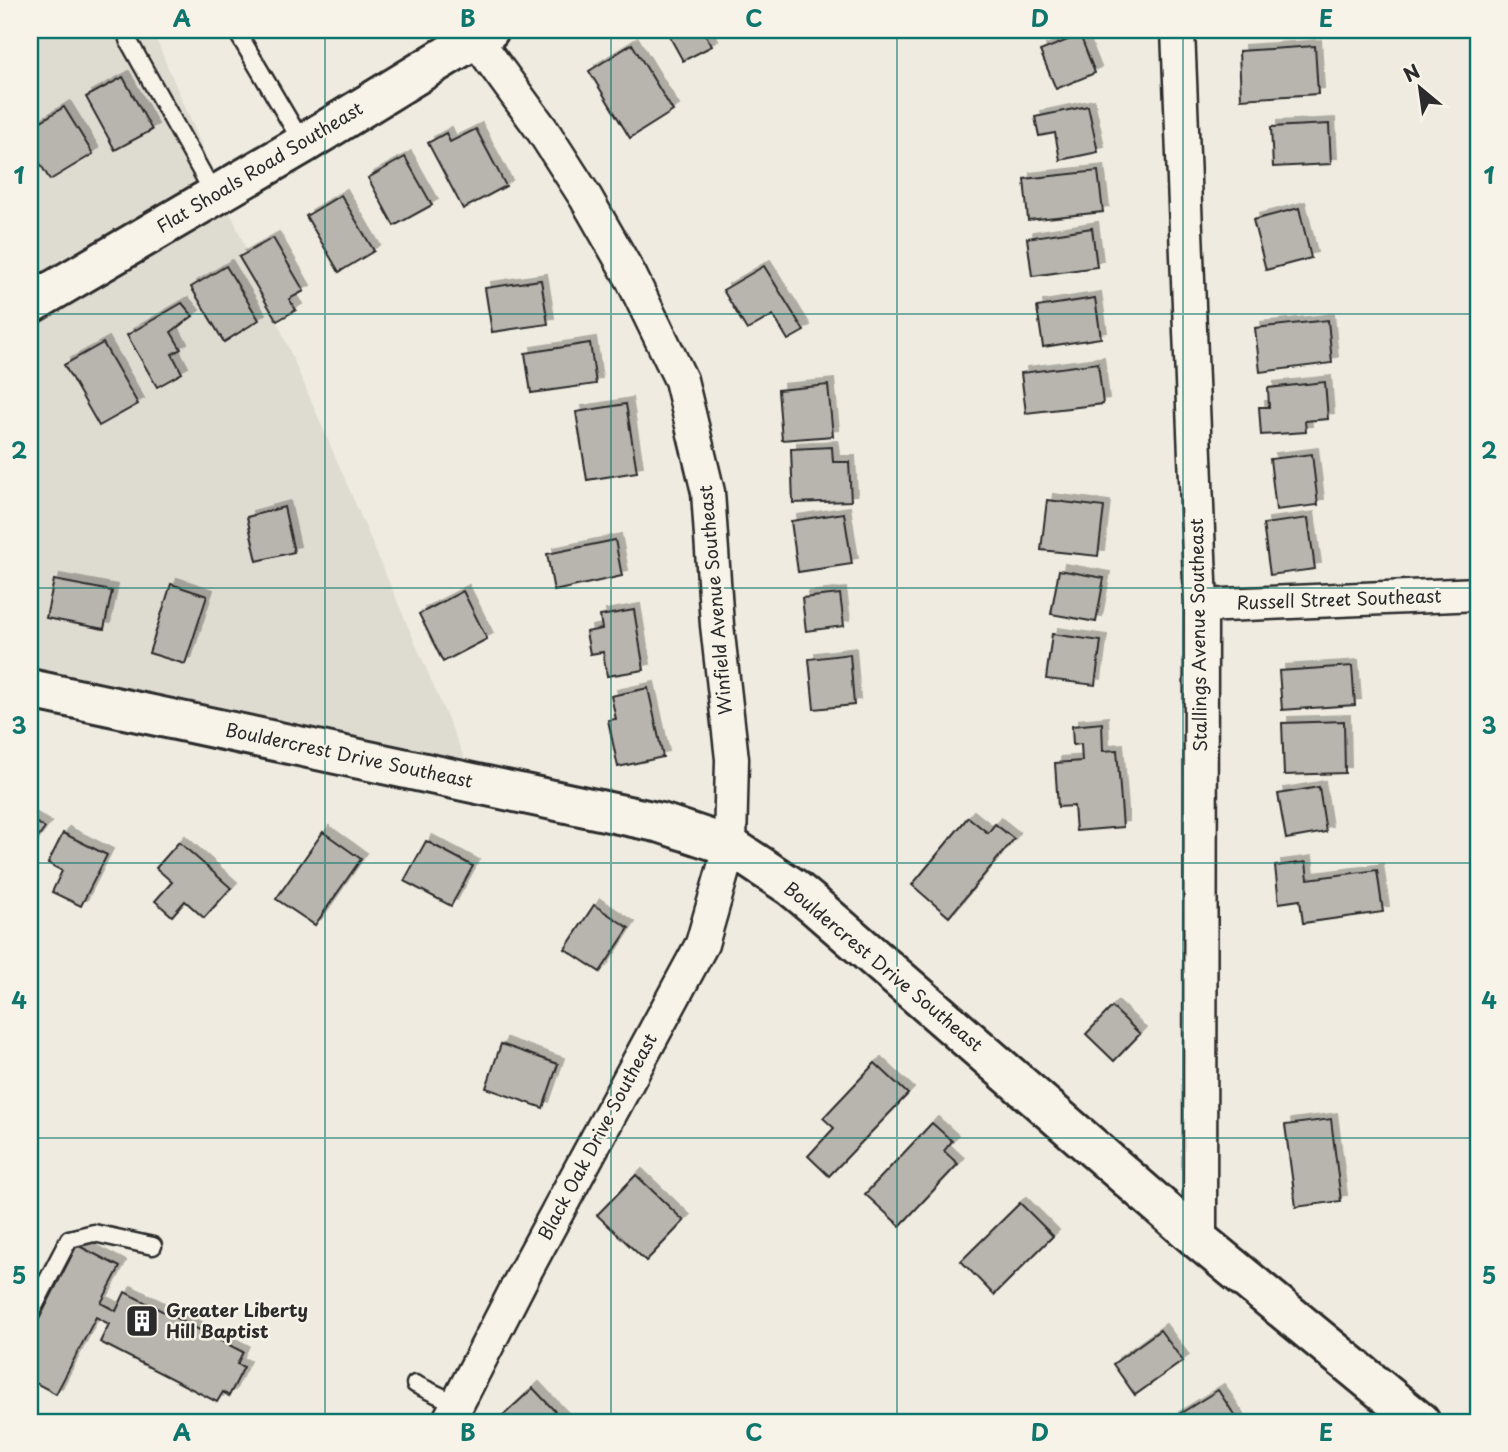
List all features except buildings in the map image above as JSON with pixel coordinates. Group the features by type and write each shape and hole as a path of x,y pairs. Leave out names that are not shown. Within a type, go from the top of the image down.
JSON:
{"street":[{"name":"Stallings Avenue Southeast","path":"1178,30 1200,606 1200,1241"},
{"name":"Flat Shoals Road Southeast","path":"30,304 303,144 482,34"},
{"name":"Winfield Avenue Southeast","path":"482,34 586,198 631,277 681,380 708,492 717,625 732,759 730,846"},
{"name":"Russell Street Southeast","path":"1200,606 1478,594"},
{"name":"Bouldercrest Drive Southeast","path":"30,689 660,823 730,846 815,906 1200,1241 1420,1422"},
{"name":"Black Oak Drive Southeast","path":"452,1413 702,944 730,846"}],"lane":[{"path":"236,30 303,144"},
{"path":"128,40 215,195"},
{"path":"30,1314 69,1239 94,1233 153,1246"},
{"path":"415,1384 452,1413"}],"shaded area":[{"path":"30,30 152,30 465,759 30,677"}],"place":[{"name":"Greater Liberty Hill Baptist","path":"142,1321"}]}
